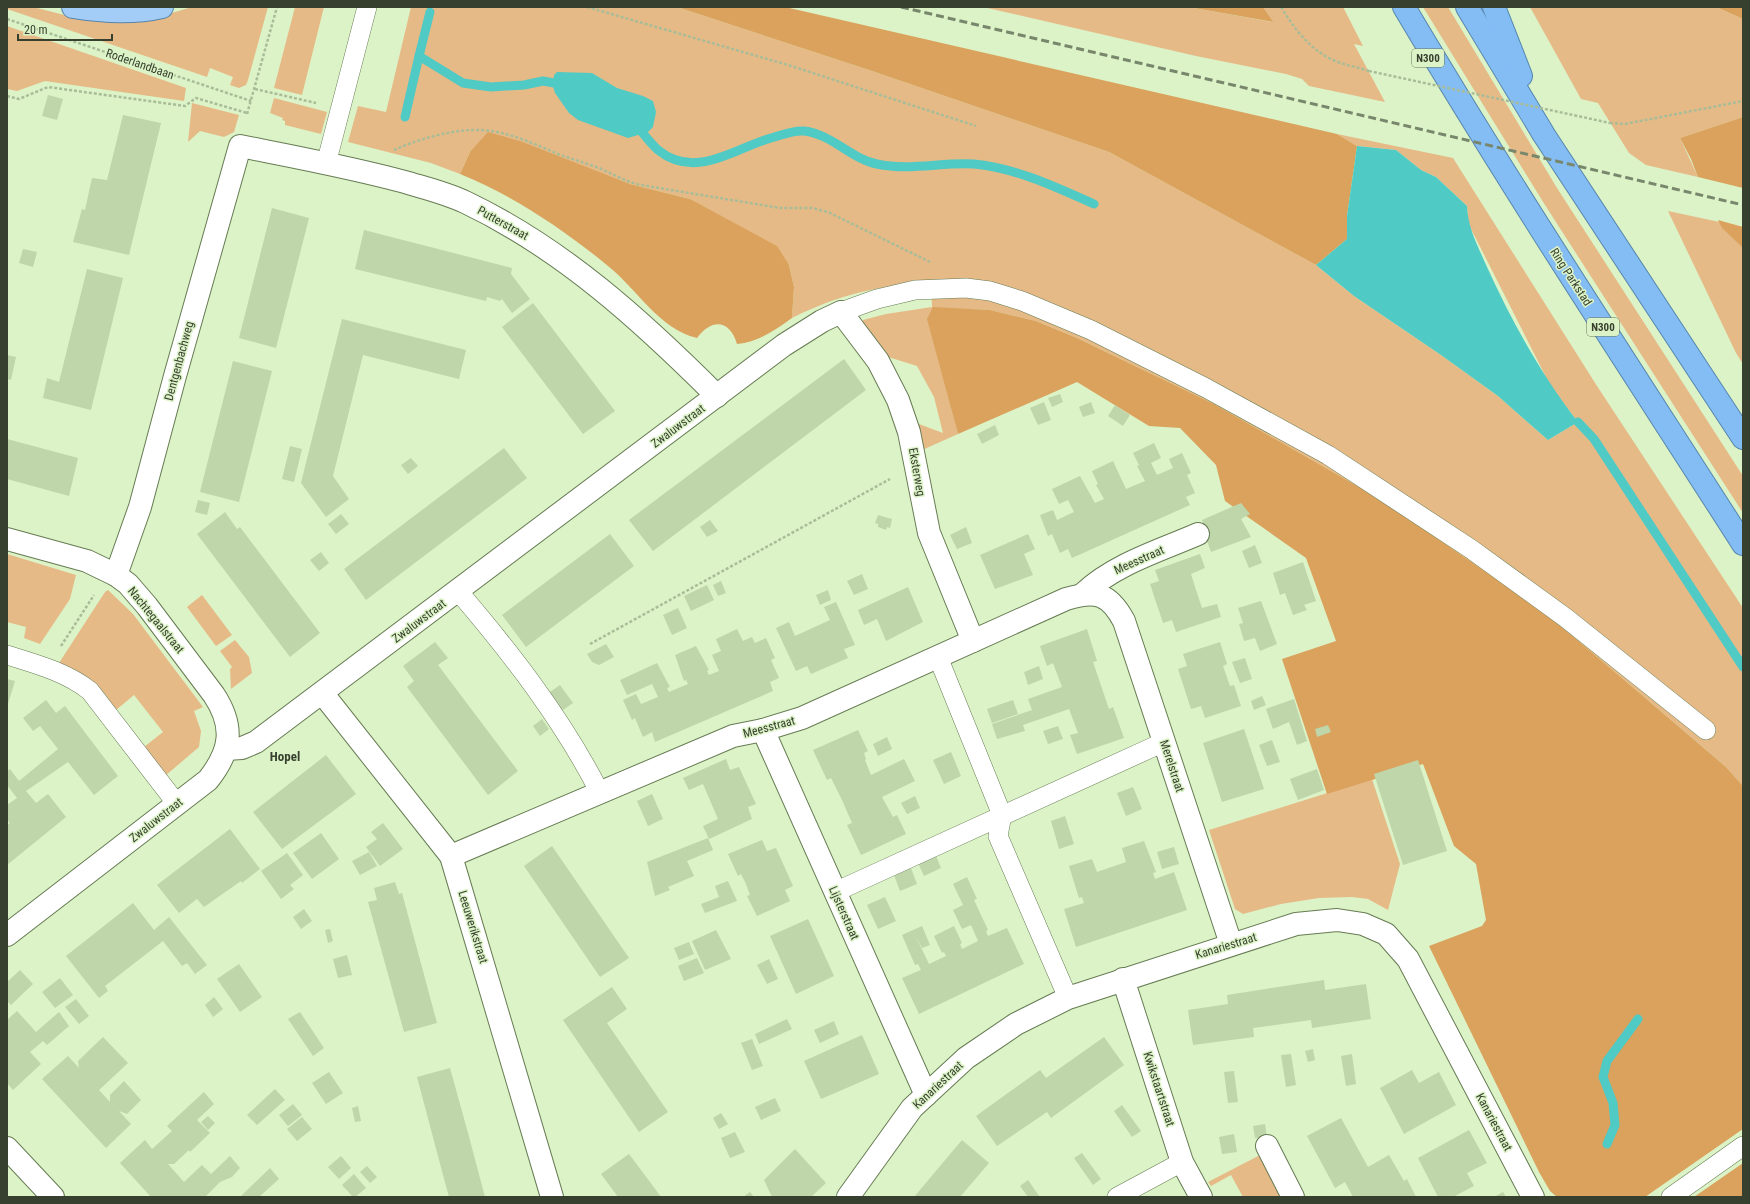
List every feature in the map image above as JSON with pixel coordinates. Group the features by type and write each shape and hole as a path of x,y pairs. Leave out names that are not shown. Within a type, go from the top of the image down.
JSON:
{"highway":[{"name":"N300","path":"1392,7 1464,109"},
{"name":"Ring Parkstad","path":"1404,7 1464,109 1743,544"},
{"path":"1468,7 1544,135 1743,438"},
{"path":"1494,7 1544,135"}],"main road":[{"path":"73,7 127,12 146,11 162,7"}],"street":[{"name":"Putterstraat","path":"240,146 381,175 427,188 464,201 533,239 614,298 717,396"},
{"name":"Dentgenbachweg","path":"116,575 140,507 175,376 240,146"},
{"name":"Zwaluwstraat","path":"7,935 208,780 223,759 226,749 242,748 256,742 323,694 784,345 822,321 841,312"},
{"name":"Eksterweg","path":"841,312 878,361 892,387 909,432 929,533 973,641"},
{"name":"Meesstraat","path":"451,856 733,736 763,730 802,718 1066,598 1092,594 1094,584 1112,572 1198,534"},
{"name":"Nachtegaalstraat","path":"7,539 87,561 116,575 138,595 222,707 226,720 226,749"},
{"name":"Merelstraat","path":"1092,594 1116,606 1124,621 1231,944"},
{"name":"Leeuwerikstraat","path":"323,694 451,856 552,1197"},
{"name":"Lijsterstraat","path":"763,730 926,1094"},
{"name":"Kanariestraat","path":"848,1197 912,1108 966,1058 1016,1024 1068,998 1231,944 1296,924 1337,920 1363,924 1386,934 1408,959 1533,1197"},
{"name":"Kwikstaartstraat","path":"1124,979 1182,1162 1201,1197"},
{"path":"1267,1146 1293,1197"},
{"path":"7,1148 53,1197"}],"lane":[{"path":"326,164 367,7"},
{"path":"841,312 877,299 915,290 972,288 1022,301 1090,330 1206,388 1328,455 1471,549 1559,613 1706,730"},
{"path":"458,591 537,692 583,759 600,793"},
{"path":"7,655 46,668 78,682 90,691 177,804"},
{"path":"938,657 1002,815 998,836 1068,998"},
{"path":"835,892 1164,742"},
{"path":"1671,1197 1743,1146"},
{"path":"1117,1197 1182,1162"}],"path":[{"path":"7,96 19,99 48,87 185,106 196,98 247,114 276,7"},
{"path":"587,7 788,65 976,126"},
{"path":"1281,7 1298,33 1315,48 1333,60 1369,71 1610,123 1625,124 1743,101"},
{"name":"Roderlandbaan","path":"7,18 251,101"},
{"path":"255,89 340,109"},
{"path":"381,175 391,151 411,142 457,132 474,130 490,131 521,139 599,168 629,182 641,185 780,208 812,208 828,212 939,267 945,277 948,288"},
{"path":"590,644 915,465"},
{"path":"46,668 100,586 116,575"}],"shaded area":[{"path":"7,7 33,7 84,20 155,18 192,7 268,7 248,80 246,85 239,88 230,85 233,77 210,68 207,77 7,9"},
{"path":"295,7 324,7 302,95 274,88"},
{"path":"411,7 677,7 869,70 1109,152 1316,265 1354,296 1498,396 1548,440 1578,422 1551,387 1468,223 1467,206 1436,177 1421,170 1396,150 1357,146 1337,134 1453,158 1597,386 1743,608 1743,786 1726,767 1547,614 1380,499 1214,404 1077,338 1036,321 990,310 933,308 947,391 958,434 920,451 917,425 919,424 943,433 934,397 917,366 885,356 863,323 863,320 886,314 932,307 931,282 912,283 860,292 826,303 792,318 794,287 789,265 690,199 630,184 554,156 470,152 460,174 431,163 348,142 358,106 386,112"},
{"path":"677,7 785,7 1337,134 1357,146 1347,216 1347,239 1316,265 1109,152 869,70"},
{"path":"983,7 1188,7 1272,22 1263,7 1343,7 1363,46 1354,44 1385,102 1309,86 1302,79 1286,74 1196,56"},
{"path":"1188,7 1263,7 1273,22"},
{"path":"1423,7 1448,7 1557,188 1743,476 1743,513 1545,205"},
{"path":"1530,7 1716,7 1743,19 1743,117 1680,138 1698,177 1646,165 1629,153 1598,103 1581,99"},
{"path":"1716,7 1743,7 1743,19"},
{"path":"7,26 186,88 184,101 45,81 17,91 7,89"},
{"path":"274,98 327,112 321,134 285,125 285,121 282,120 283,118 270,113"},
{"path":"192,103 239,115 234,132 224,137 200,131 188,142"},
{"path":"1743,117 1743,188 1698,177 1680,138"},
{"path":"488,132 520,141 630,184 690,199 777,246 789,265 794,287 792,318 760,338 737,344 730,330 720,324 709,327 697,338 683,333 671,326 649,307 619,275 556,227 499,192 460,174 470,152"},
{"path":"1668,211 1743,227 1743,364 1736,353"},
{"path":"1718,220 1743,227 1743,248 1722,228"},
{"path":"933,307 990,310 1036,321 1077,338 1214,404 1380,499 1547,614 1726,767 1743,786 1743,1129 1645,1197 1557,1197 1550,1191 1539,1172 1429,946 1482,926 1486,920 1476,864 1454,846 1423,764 1327,794 1282,659 1336,641 1306,558 1225,501 1216,465 1180,428 1149,426 1077,382 958,434 927,319"},
{"path":"7,554 76,575 70,599 40,644 24,638 26,627 7,622"},
{"path":"108,590 133,614 203,707 194,711 201,731 199,747 165,776 144,747 163,732 134,695 116,710 94,683 84,675 59,663 105,592"},
{"path":"202,595 232,635 216,646 187,607"},
{"path":"235,640 249,657 252,673 231,689 230,669 232,667 220,651"},
{"path":"1372,779 1400,864 1388,910 1368,899 1352,897 1319,898 1281,904 1243,914 1235,909 1209,830"},
{"path":"1264,1153 1286,1197 1243,1197 1231,1175 1211,1186 1208,1182"},
{"path":"1743,1163 1743,1197 1694,1197"}],"water":[{"path":"557,72 592,73 617,88 643,96 653,101 656,112 653,127 648,132 628,138 578,120 569,113 555,93 553,86 554,75"},
{"path":"1357,146 1396,150 1421,170 1436,177 1467,206 1469,222 1474,237 1517,328 1564,404 1578,422 1548,440 1498,396 1354,296 1316,265 1347,239 1347,216"}],"building":[{"path":"48,95 63,99 57,120 42,116"},
{"path":"123,115 161,123 129,255 73,242 82,209 85,210 92,178 107,180"},
{"path":"272,208 309,218 276,348 239,338"},
{"path":"364,230 512,268 511,274 530,299 512,313 502,299 500,301 487,297 486,301 355,269"},
{"path":"23,249 37,252 33,267 19,263"},
{"path":"87,269 123,278 91,410 43,398 47,378 59,382"},
{"path":"533,303 615,411 583,434 502,327"},
{"path":"342,319 466,350 459,379 363,355 333,476 349,499 326,517 301,483"},
{"path":"7,355 16,357 11,380 7,379"},
{"path":"844,359 866,390 653,551 629,520"},
{"path":"233,361 272,371 239,502 200,492"},
{"path":"1060,394 1063,402 1052,407 1048,398"},
{"path":"1044,402 1051,420 1038,425 1030,408"},
{"path":"1091,402 1095,413 1083,417 1079,407"},
{"path":"1115,405 1130,415 1123,426 1108,416"},
{"path":"995,425 999,435 982,444 977,434"},
{"path":"7,439 78,458 69,496 7,479"},
{"path":"1154,443 1161,458 1151,463 1157,475 1173,468 1169,459 1182,453 1191,473 1187,475 1195,493 1186,497 1190,505 1072,558 1068,549 1060,553 1052,534 1048,536 1040,515 1053,510 1057,520 1074,512 1068,500 1059,504 1052,489 1080,476 1095,503 1104,499 1096,485 1098,484 1092,471 1113,461 1126,489 1145,481 1137,466 1139,465 1133,453"},
{"path":"290,446 302,449 294,482 282,479"},
{"path":"504,448 527,478 366,600 344,569"},
{"path":"411,458 418,466 408,474 401,465"},
{"path":"198,500 210,503 207,515 195,512"},
{"path":"1241,503 1250,514 1241,519 1251,537 1211,552 1205,535 1208,534 1202,520"},
{"path":"225,512 237,529 240,527 320,633 290,657 197,534"},
{"path":"341,514 349,524 336,534 328,524"},
{"path":"878,515 892,519 890,528 887,527 886,530 878,527 878,524 875,523"},
{"path":"710,520 718,531 707,537 700,527"},
{"path":"966,527 972,543 957,549 950,535"},
{"path":"610,534 634,566 526,647 502,615"},
{"path":"1028,534 1035,549 1024,554 1033,575 995,589 980,555"},
{"path":"1255,545 1262,563 1249,568 1242,551"},
{"path":"321,552 329,563 319,571 310,560"},
{"path":"1200,554 1205,568 1191,574 1202,608 1217,604 1221,617 1176,632 1172,620 1163,623 1150,584 1159,581 1155,570"},
{"path":"1303,562 1316,601 1304,605 1307,610 1293,615 1285,593 1280,595 1273,573"},
{"path":"862,574 868,589 854,595 847,581"},
{"path":"721,581 726,593 718,596 713,585"},
{"path":"707,585 714,600 691,611 684,596"},
{"path":"908,587 923,622 886,641 877,619 864,625 858,610"},
{"path":"828,590 831,600 820,605 816,595"},
{"path":"1261,601 1277,644 1260,651 1255,638 1244,641 1239,624 1243,623 1238,608"},
{"path":"836,602 855,645 844,649 848,658 811,674 807,666 796,671 776,628 789,622 795,636 830,620 824,607"},
{"path":"678,608 687,628 672,635 663,615"},
{"path":"737,629 743,641 752,637 755,643 766,638 775,658 771,660 779,678 770,682 773,691 655,742 652,732 643,737 635,718 632,720 623,700 636,694 641,704 658,697 652,684 627,695 620,680 657,663 670,687 667,688 669,692 688,684 686,680 684,681 675,655 696,646 709,670 707,671 709,675 719,671 712,655 721,651 716,639"},
{"path":"1087,629 1097,661 1093,662 1109,709 1113,707 1124,738 1077,754 1070,735 1078,733 1069,709 1023,725 1025,731 997,739 992,724 1032,710 1028,699 1062,687 1053,663 1047,666 1040,646"},
{"path":"435,642 448,658 438,665 518,771 488,795 407,687 414,681 403,666"},
{"path":"1220,642 1227,664 1223,666 1230,686 1234,685 1241,706 1205,718 1201,706 1191,709 1178,669 1187,666 1183,654"},
{"path":"606,644 614,657 599,665 592,662 587,654"},
{"path":"1245,658 1252,679 1240,683 1232,662"},
{"path":"1039,666 1043,679 1028,685 1024,672"},
{"path":"7,679 15,681 7,707"},
{"path":"560,685 573,703 560,712 547,694"},
{"path":"1262,696 1266,705 1254,710 1251,701"},
{"path":"1294,699 1307,741 1297,745 1289,722 1273,729 1266,709"},
{"path":"46,700 56,713 65,706 118,776 94,795 68,762 26,791 36,803 48,794 66,817 7,865 7,825 10,823 7,820 7,805 17,798 7,785 7,771 10,769 19,781 58,749 40,726 33,731 23,718"},
{"path":"1013,700 1018,714 992,723 987,709"},
{"path":"542,719 549,729 540,736 533,726"},
{"path":"1328,725 1331,732 1317,737 1315,729"},
{"path":"1058,726 1063,739 1048,744 1043,731"},
{"path":"1244,729 1264,789 1222,802 1203,743"},
{"path":"858,730 868,751 864,753 871,775 904,759 915,781 882,797 893,817 897,815 906,834 861,855 847,825 852,823 842,800 831,778 827,780 813,750"},
{"path":"887,737 892,749 878,756 873,744"},
{"path":"1272,740 1280,762 1267,766 1259,745"},
{"path":"951,752 961,776 944,784 933,760"},
{"path":"326,755 356,794 282,849 253,812"},
{"path":"726,759 730,770 739,767 756,804 748,807 752,819 709,839 703,826 718,819 703,784 689,790 683,778"},
{"path":"1418,760 1447,851 1403,865 1374,774"},
{"path":"1317,769 1324,790 1298,800 1290,779"},
{"path":"1133,787 1142,809 1126,816 1117,793"},
{"path":"652,794 663,819 648,826 637,801"},
{"path":"915,796 920,808 907,814 901,803"},
{"path":"1065,816 1074,844 1059,849 1051,821"},
{"path":"383,823 403,849 380,866 366,847 377,839 371,832"},
{"path":"230,829 260,869 242,883 241,881 204,907 197,899 179,913 157,885"},
{"path":"321,833 339,859 312,879 293,853"},
{"path":"708,838 713,850 687,861 694,876 668,887 670,890 655,896 647,862"},
{"path":"762,840 767,851 776,848 793,886 785,890 790,901 757,916 747,896 750,895 746,884 741,874 738,876 728,854"},
{"path":"1144,841 1156,872 1153,873 1155,879 1174,872 1187,910 1076,947 1064,909 1084,903 1082,897 1079,898 1069,866 1092,859 1097,872 1126,862 1122,848"},
{"path":"552,846 629,958 600,977 524,866"},
{"path":"1174,847 1179,864 1162,869 1157,852"},
{"path":"369,852 377,866 360,875 352,861"},
{"path":"287,853 303,875 290,885 294,889 281,899 261,871"},
{"path":"936,856 941,868 924,876 918,863"},
{"path":"911,868 917,884 900,891 894,875"},
{"path":"967,877 977,899 974,900 988,930 986,931 988,936 1007,928 1024,964 919,1014 902,978 921,970 918,964 915,965 902,935 922,926 930,945 922,948 915,935 929,964 946,956 944,952 942,953 934,936 954,926 962,943 960,944 962,949 978,941 971,925 962,929 953,910 963,905 953,884"},
{"path":"728,881 737,901 705,913 701,904 719,897 715,886"},
{"path":"395,882 399,894 402,893 437,1023 404,1032 368,902 377,900 374,888"},
{"path":"885,897 896,921 878,929 867,905"},
{"path":"133,903 154,930 169,917 207,965 195,974 187,963 182,966 163,941 105,986 108,991 99,998 66,956"},
{"path":"304,909 312,921 301,929 293,917"},
{"path":"808,919 834,976 796,994 770,936"},
{"path":"330,929 333,941 328,943 325,930"},
{"path":"716,930 731,959 705,970 692,941"},
{"path":"689,942 694,954 679,960 674,948"},
{"path":"347,955 352,975 338,978 333,959"},
{"path":"697,958 704,973 684,981 678,966"},
{"path":"769,959 778,979 767,984 757,965"},
{"path":"239,964 262,997 240,1012 217,979"},
{"path":"20,970 33,984 11,1005 7,1001 7,982"},
{"path":"60,978 73,995 55,1008 42,992"},
{"path":"1324,980 1325,990 1366,984 1371,1019 1312,1028 1311,1020 1253,1028 1254,1037 1193,1045 1188,1010 1228,1004 1227,995"},
{"path":"612,987 627,1009 607,1023 668,1112 639,1132 563,1020"},
{"path":"214,997 223,1009 213,1017 205,1005"},
{"path":"76,999 89,1016 79,1024 65,1007"},
{"path":"17,1011 36,1032 59,1012 69,1026 47,1045 43,1041 30,1052 41,1064 13,1090 7,1083 7,1020"},
{"path":"300,1012 324,1048 313,1056 288,1019"},
{"path":"787,1019 792,1029 759,1044 755,1034"},
{"path":"834,1021 839,1034 820,1043 814,1030"},
{"path":"862,1035 879,1074 821,1099 804,1061"},
{"path":"103,1037 128,1063 99,1090 110,1102 110,1095 124,1081 141,1100 127,1114 119,1111 131,1124 106,1148 42,1079 68,1056 79,1068 78,1061"},
{"path":"1104,1037 1124,1065 1051,1118 1047,1112 997,1146 976,1116 1040,1070 1046,1078"},
{"path":"752,1039 763,1066 752,1070 741,1043"},
{"path":"1313,1049 1315,1060 1308,1062 1305,1051"},
{"path":"1291,1054 1296,1085 1286,1087 1281,1055"},
{"path":"1352,1054 1356,1084 1346,1086 1341,1056"},
{"path":"450,1068 485,1197 449,1197 443,1175 417,1077"},
{"path":"1412,1070 1419,1083 1439,1072 1456,1105 1404,1134 1380,1088"},
{"path":"1234,1071 1238,1102 1228,1103 1224,1072"},
{"path":"329,1072 343,1093 326,1104 312,1083"},
{"path":"275,1089 285,1100 257,1125 247,1115"},
{"path":"204,1092 214,1104 197,1120 210,1133 190,1152 189,1150 174,1164 168,1164 184,1182 202,1165 211,1174 230,1156 240,1168 232,1177 220,1182 205,1197 151,1197 120,1163 145,1140 152,1149 172,1131 167,1126"},
{"path":"775,1098 781,1111 761,1120 755,1107"},
{"path":"293,1104 302,1115 288,1126 279,1115"},
{"path":"1122,1105 1141,1131 1132,1137 1114,1111"},
{"path":"358,1106 361,1121 355,1122 352,1108"},
{"path":"721,1113 728,1124 719,1129 713,1118"},
{"path":"208,1116 215,1123 208,1130 201,1122"},
{"path":"302,1117 312,1129 297,1141 287,1129"},
{"path":"1341,1118 1368,1167 1389,1155 1404,1181 1407,1179 1416,1197 1353,1197 1345,1182 1335,1188 1307,1136"},
{"path":"1265,1124 1267,1137 1255,1138 1253,1126"},
{"path":"1469,1130 1487,1163 1467,1173 1474,1186 1453,1197 1438,1197 1418,1158"},
{"path":"735,1132 745,1152 730,1158 721,1138"},
{"path":"1234,1134 1237,1152 1222,1154 1219,1137"},
{"path":"962,1140 989,1163 960,1197 914,1197"},
{"path":"795,1149 826,1183 811,1197 772,1197 764,1180"},
{"path":"1082,1153 1101,1179 1093,1185 1074,1158"},
{"path":"629,1154 661,1197 618,1197 601,1174"},
{"path":"341,1156 351,1168 339,1179 328,1167"},
{"path":"367,1166 377,1177 370,1183 360,1172"},
{"path":"270,1168 279,1179 259,1197 240,1197"},
{"path":"354,1174 366,1188 353,1197 342,1185"},
{"path":"1028,1180 1040,1197 1028,1197 1020,1186"},
{"path":"750,1192 754,1197 743,1197"},
{"path":"1503,1192 1506,1197 1494,1197"}],"waterway":[{"path":"419,56 430,12"},
{"path":"405,117 419,56 463,83 491,87 524,85 543,81 565,85"},
{"path":"636,125 658,150 672,159 686,162 700,162 714,159 771,138 792,132 804,131 814,133 833,141 859,157 877,164 901,167 962,164 990,166 1036,179 1094,204"},
{"path":"1578,422 1594,439 1743,667"},
{"path":"1607,1144 1615,1125 1613,1103 1603,1077 1607,1061 1638,1019"}],"railway":[{"path":"901,7 1743,205"}],"district":[{"name":"Hopel","path":"285,756"}]}
